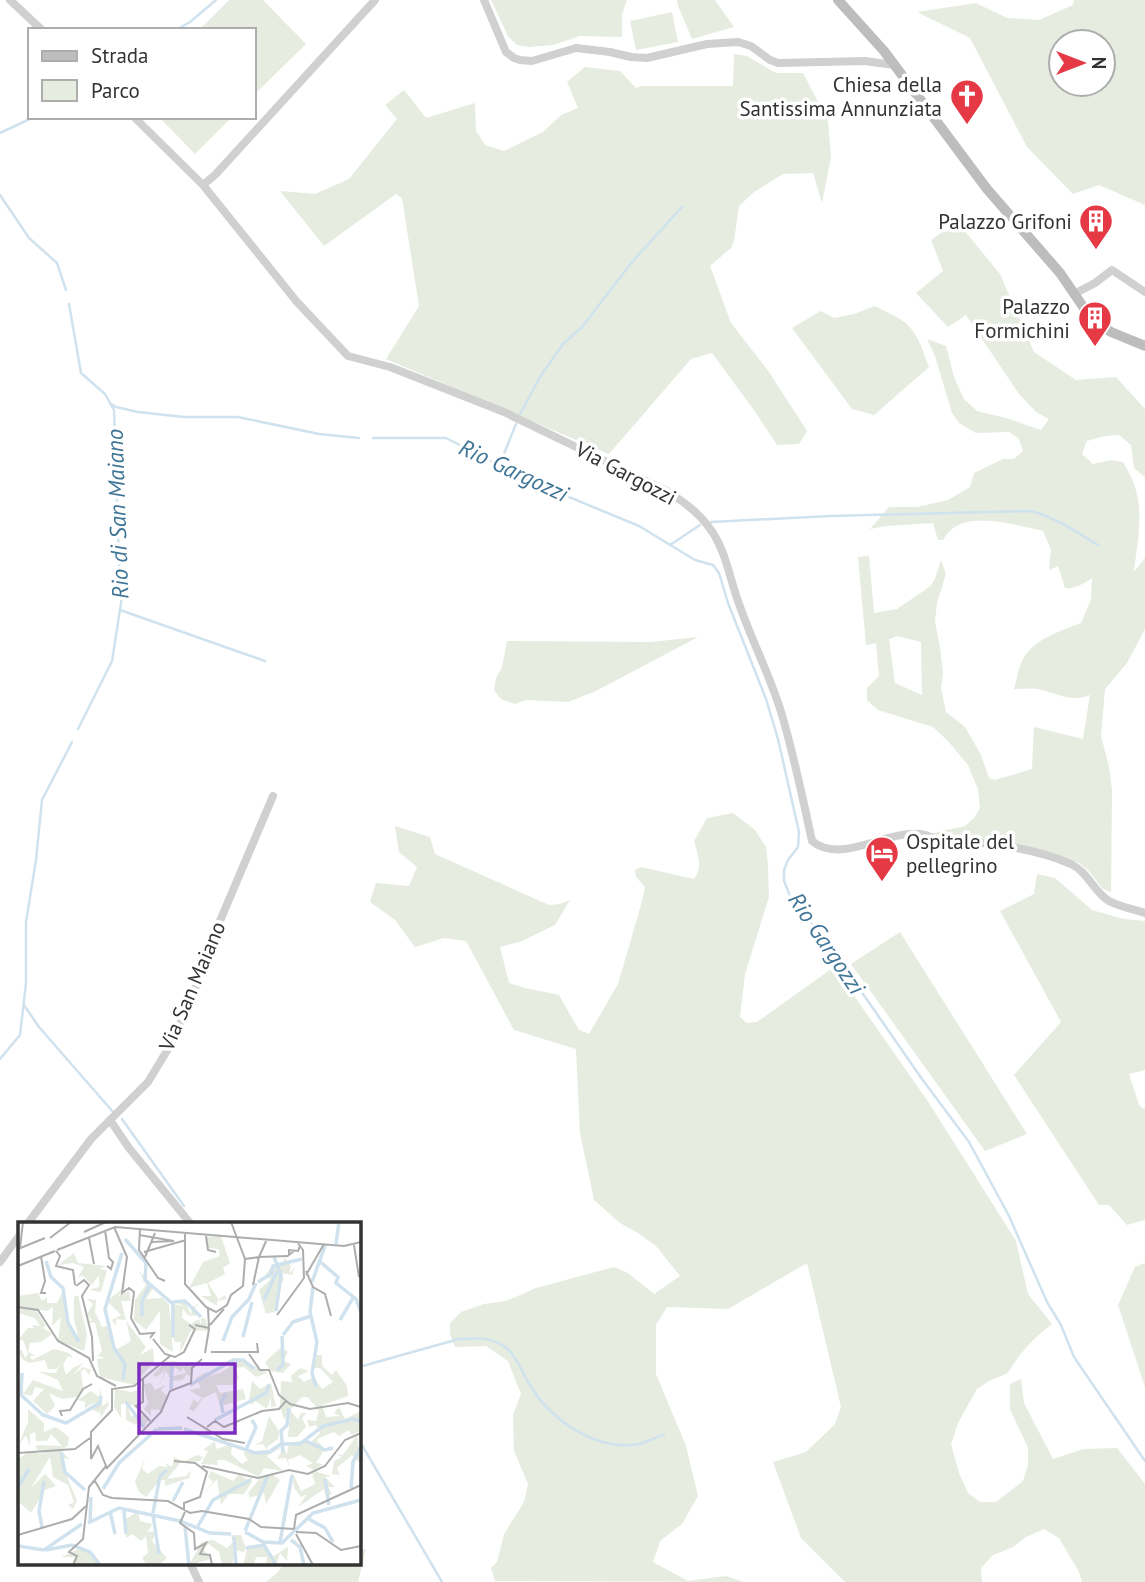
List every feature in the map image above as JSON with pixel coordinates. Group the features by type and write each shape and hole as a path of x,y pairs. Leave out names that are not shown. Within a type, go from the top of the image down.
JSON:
{"main road":[{"path":"838,0 868,32 987,189 1060,273 1097,323 1145,346"}],"street":[{"path":"10,0 40,28"},
{"path":"203,185 215,176 375,0"},
{"path":"484,0 506,52 520,60 532,61 576,48 647,58 707,44 738,42 751,46 778,63 866,61 894,65"},
{"name":"Via Gargozzi","path":"136,119 203,185 297,302 348,356 390,367 523,421 656,485 681,500 700,516 723,553 736,594 767,671 782,715 812,841 819,847 840,849 904,833 923,834 948,843 982,843 1007,847 1080,869 1109,901 1145,913"},
{"path":"1074,294 1112,270 1145,292"},
{"name":"Via San Maiano","path":"30,1222 91,1139 148,1082 171,1044 272,796"},
{"path":"110,1120 189,1222"},
{"path":"0,1262 18,1237"},
{"path":"190,1564 199,1582"}],"green space":[{"path":"229,0 263,0 306,44 256,93 256,28 201,28"},
{"path":"491,0 627,0 622,14 622,37 580,36 553,45 517,45 508,36"},
{"path":"677,0 715,0 734,27 692,39"},
{"path":"1074,0 1145,0 1145,205 1099,185 1073,194 1027,147 970,38 917,12 976,3 1007,18 1039,20 1073,5"},
{"path":"672,12 678,42 636,50 630,21"},
{"path":"734,54 747,56 776,73 803,73 828,121 831,157 822,203 813,173 783,174 754,192 739,206 731,248 710,266 731,323 769,372 807,431 799,444 777,445 712,353 691,359 609,454 386,359 419,306 402,198 396,194 324,246 280,191 315,194 349,179 397,119 385,105 404,90 426,118 475,103 476,131 485,145 504,151 543,132 561,115 578,108 567,82 585,67 620,71 636,88 733,86"},
{"path":"161,119 230,119 195,154"},
{"path":"964,230 1000,274 1034,352 1076,380 1116,377 1145,409 1145,477 1134,468 1131,445 1119,435 1087,441 1082,454 1093,464 1111,460 1123,462 1132,479 1139,504 1134,572 1145,558 1145,629 1127,663 1105,689 1101,736 1112,790 1111,892 1103,889 1079,863 1056,854 994,841 950,841 929,834 965,826 980,808 978,789 968,765 933,727 878,710 867,700 867,688 879,676 876,643 866,645 858,557 869,556 874,613 897,609 925,590 932,584 941,560 946,574 937,603 935,622 946,712 965,727 981,755 989,778 995,780 1032,769 1034,727 1083,739 1090,695 1070,698 1038,689 1014,689 1024,657 1035,645 1081,623 1091,599 1092,578 1076,587 1065,588 1058,566 1049,570 1051,550 1043,531 1021,526 995,521 970,521 949,532 943,540 938,540 933,523 870,529 889,507 917,507 948,500 970,487 974,473 1003,459 1014,459 1023,451 1019,439 1009,432 976,433 959,423 952,413 935,356 927,339 946,346 954,377 964,399 977,411 1041,430 1049,419 1036,412 1019,394 966,315 948,327 916,293 943,271 931,240 942,232","holes":["898,636 921,642 922,695 895,683 889,639"]},
{"path":"875,306 897,317 913,330 929,367 874,415 852,409 792,328 821,311 834,318"},
{"path":"698,637 596,691 568,702 526,700 515,704 501,699 494,690 507,641 651,642"},
{"path":"733,813 755,830 766,847 768,866 769,897 745,974 740,1017 747,1023 757,1022 834,967 929,1103 1016,1241 1028,1294 1052,1324 1027,1346 1008,1373 977,1389 958,1423 951,1444 968,1493 980,1502 996,1502 1023,1481 1028,1465 1028,1448 1010,1409 1010,1384 1021,1379 1024,1403 1053,1459 1084,1449 1117,1448 1145,1484 1145,1582 1082,1582 1059,1538 1044,1529 993,1555 981,1568 982,1582 845,1582 801,1538 773,1462 806,1452 835,1424 841,1407 807,1263 728,1309 667,1307 656,1325 656,1374 686,1446 698,1496 682,1524 660,1541 653,1562 688,1581 726,1576 743,1582 495,1581 491,1568 497,1562 504,1534 524,1502 528,1484 514,1451 513,1415 521,1394 508,1361 486,1346 455,1347 450,1334 450,1323 461,1312 484,1304 506,1301 536,1288 614,1267 628,1273 654,1294 680,1276 656,1246 620,1223 594,1200 580,1133 576,1049 514,1030 466,941 444,938 415,947 395,920 370,902 376,883 409,886 417,867 399,852 395,826 430,837 435,854 549,905 570,900 555,925 522,941 500,947 509,983 559,995 579,1030 589,1034 618,984 641,905 645,887 636,877 635,870 641,867 694,879 699,865 694,841 707,818"},
{"path":"1037,874 1055,878 1092,910 1124,919 1145,921 1145,1070 1129,1074 1139,1105 1145,1108 1145,1220 1127,1225 1109,1205 1099,1205 1014,1075 1061,1022 1000,911 1034,894"},
{"path":"900,932 1027,1134 985,1151 851,964"},
{"path":"1145,1263 1145,1387 1118,1305 1135,1267"},
{"path":"366,1549 358,1582 266,1582 284,1564 360,1564 360,1550"}],"waterway":[{"path":"180,28 216,0"},
{"path":"0,133 30,119"},
{"name":"Rio di San Maiano","path":"0,195 29,238 57,263 66,290"},
{"path":"519,416 540,377 563,344 582,327 632,262 682,207"},
{"name":"Rio di San Maiano","path":"69,304 81,373 105,394 114,410 122,597 112,661 78,729"},
{"name":"Rio Gargozzi","path":"111,404 138,412 184,417 238,417 319,434 359,438"},
{"path":"499,466 516,424"},
{"name":"Rio Gargozzi","path":"373,438 446,438 528,480 639,526 695,560 713,565 719,573 778,739 799,832 798,847 784,870 784,881 790,896 836,955 969,1142 1009,1216 1074,1357 1145,1461"},
{"path":"711,522 1031,511 1058,521 1098,545"},
{"path":"670,545 700,525"},
{"path":"120,610 265,661"},
{"name":"Rio di San Maiano","path":"0,1059 20,1035 26,983 26,922 42,800 72,742"},
{"path":"24,1005 39,1027 114,1113"},
{"path":"122,1119 184,1206"},
{"path":"360,1367 459,1339 487,1339 497,1342 511,1353 549,1410 576,1430 591,1438 623,1445 639,1444 664,1435"},
{"path":"360,1442 442,1582"}],"place":[{"name":"Chiesa della Santissima Annunziata","path":"967,126"},
{"name":"Palazzo Grifoni","path":"1096,251"},
{"name":"Palazzo Formichini","path":"1095,348"},
{"name":"Ospitale del pellegrino","path":"882,883"}]}
